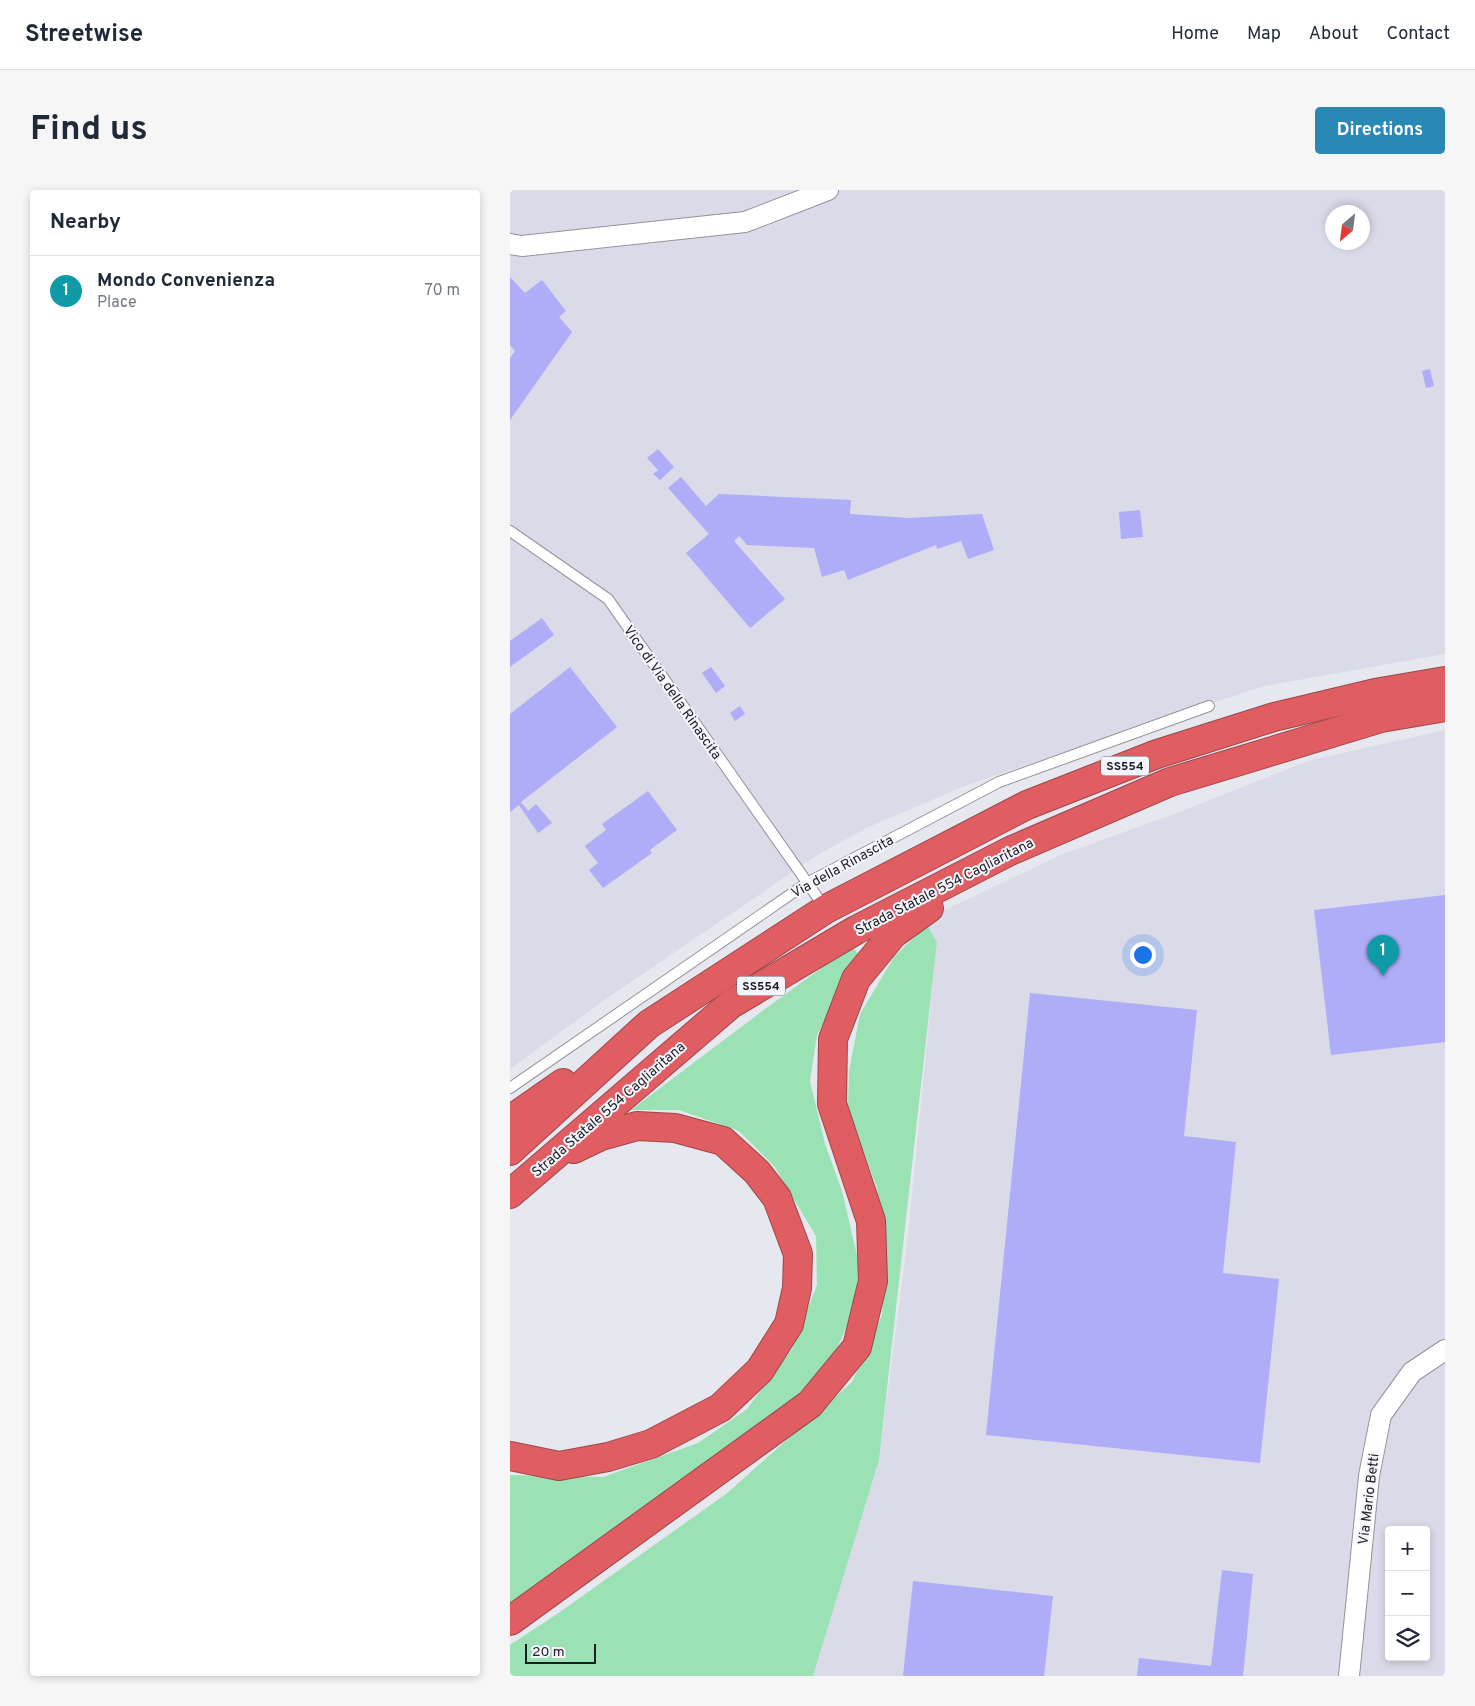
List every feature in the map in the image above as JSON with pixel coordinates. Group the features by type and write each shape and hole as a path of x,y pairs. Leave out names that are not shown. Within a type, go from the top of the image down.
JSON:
{"highway":[{"name":"SS554","path":"510,1151 649,1024 826,909 1027,805 1157,754 1274,717 1375,693 1445,681"},
{"name":"Strada Statale 554 Cagliaritana","path":"510,1194 541,1165 731,1004 856,930 1010,851 1170,782 1381,718 1445,707"},
{"path":"510,1621 810,1404 857,1347 873,1281 871,1221 832,1104 833,1039 856,979 893,934 1010,851"},
{"path":"510,1120 649,1024"},
{"path":"510,1456 559,1466 608,1457 651,1444 720,1408 765,1363 789,1324 797,1288 798,1254 777,1198 757,1172 723,1141 675,1128 636,1126 601,1136 541,1165"}],"street":[{"path":"510,244 522,246 745,222 828,190"},
{"name":"Via Mario Betti","path":"1349,1676 1369,1476 1382,1415 1412,1372 1445,1350"}],"lane":[{"name":"Vico di Via della Rinascita","path":"510,531 608,600 826,909"},
{"name":"Via della Rinascita","path":"510,1088 807,882 999,782 1209,706"}],"shaded area":[{"path":"510,190 1445,190 1445,654 1264,686 972,783 866,828 816,856 603,1001 510,1069"},
{"path":"1445,730 1445,1676 813,1676 879,1460 907,1244 937,942 924,920 1063,854 1169,816 1311,760"}],"green space":[{"path":"927,925 937,942 879,1460 813,1676 510,1676 510,1645 557,1614 726,1494 852,1382 882,1315 886,1252 877,1188 848,1108 849,1071 860,1014 894,957"},
{"path":"852,946 859,955 817,1035 810,1081 825,1144 842,1191 859,1264 855,1308 834,1355 796,1402 510,1606 510,1475 603,1477 698,1443 747,1409 792,1349 817,1285 816,1236 774,1166 739,1131 679,1110 631,1110"}],"building":[{"path":"510,277 525,293 542,280 566,311 559,317 572,332 510,420 510,358 515,351 510,345"},
{"path":"1430,369 1434,386 1426,388 1422,371"},
{"path":"658,449 674,467 660,480 653,474 658,470 647,458"},
{"path":"681,477 706,506 719,494 851,500 850,514 909,518 982,514 994,550 968,559 961,541 937,549 936,545 848,580 844,570 822,577 814,548 747,545 739,536 734,541 785,599 750,628 686,553 709,534 668,488"},
{"path":"1140,510 1143,537 1121,539 1119,512"},
{"path":"542,618 554,635 510,667 510,641"},
{"path":"570,667 617,727 521,802 528,811 536,804 552,823 538,833 519,805 510,812 510,714"},
{"path":"711,667 725,686 716,693 702,673"},
{"path":"740,706 745,714 735,721 730,713"},
{"path":"648,791 677,830 650,850 652,853 603,888 589,870 598,863 585,846 606,830 602,824"},
{"path":"1445,895 1445,1042 1331,1055 1314,910"},
{"path":"1030,993 1197,1010 1184,1136 1236,1142 1223,1273 1279,1279 1260,1463 986,1435"},
{"path":"1222,1570 1253,1574 1243,1676 1137,1676 1139,1658 1211,1666"},
{"path":"913,1581 1053,1596 1044,1676 903,1676"}],"place":[{"name":"Mondo Convenienza","path":"1383,976"}]}
